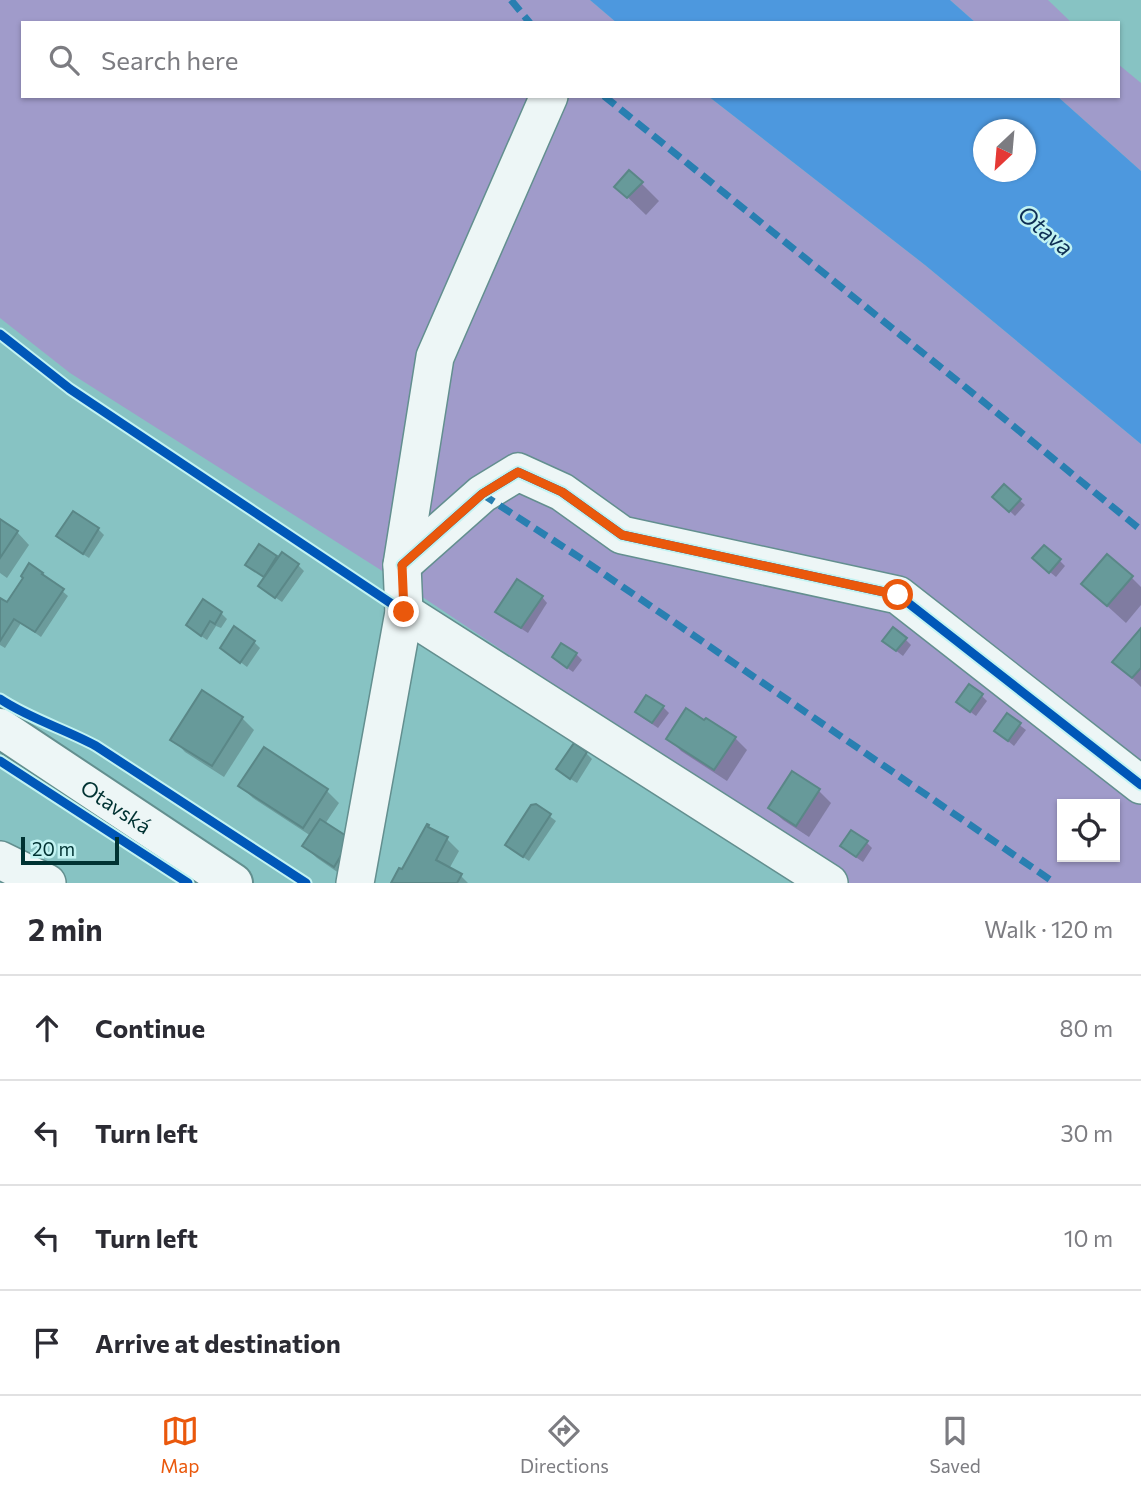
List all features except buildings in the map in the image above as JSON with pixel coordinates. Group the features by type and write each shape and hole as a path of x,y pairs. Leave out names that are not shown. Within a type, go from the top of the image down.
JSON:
{"main road":[{"name":"Otavská","path":"0,728 233,883"}],"street":[{"path":"355,883 404,612 402,565 435,357 548,98"},
{"path":"402,565 482,494 518,472 562,492 622,535 898,595 1141,785"},
{"path":"404,612 829,883"},
{"path":"0,860 47,883"}],"shaded area":[{"path":"0,0 590,0 615,21 21,21 21,98 711,98 925,265 1141,444 1141,883 850,883 406,586 70,373 0,318"},
{"path":"950,0 1048,0 1070,21 974,21"},
{"path":"1120,66 1141,83 1141,171 1059,98 1120,98"}],"water":[{"path":"590,0 950,0 974,21 615,21"},
{"name":"Otava","path":"711,98 1059,98 1141,171 1141,444 925,265"}],"marked path":[{"path":"511,0 528,21"},
{"path":"606,98 1141,530"},
{"path":"482,494 582,559 1055,883"}],"cycle path":[{"path":"0,334 70,389 404,612"},
{"path":"402,565 482,494 518,472 562,492 622,535 898,595 1141,785"},
{"path":"0,699 96,746 306,883"},
{"path":"0,761 188,883"}],"route":[{"path":"404,612 402,565 482,494 518,472 562,492 622,535 898,595"}]}
